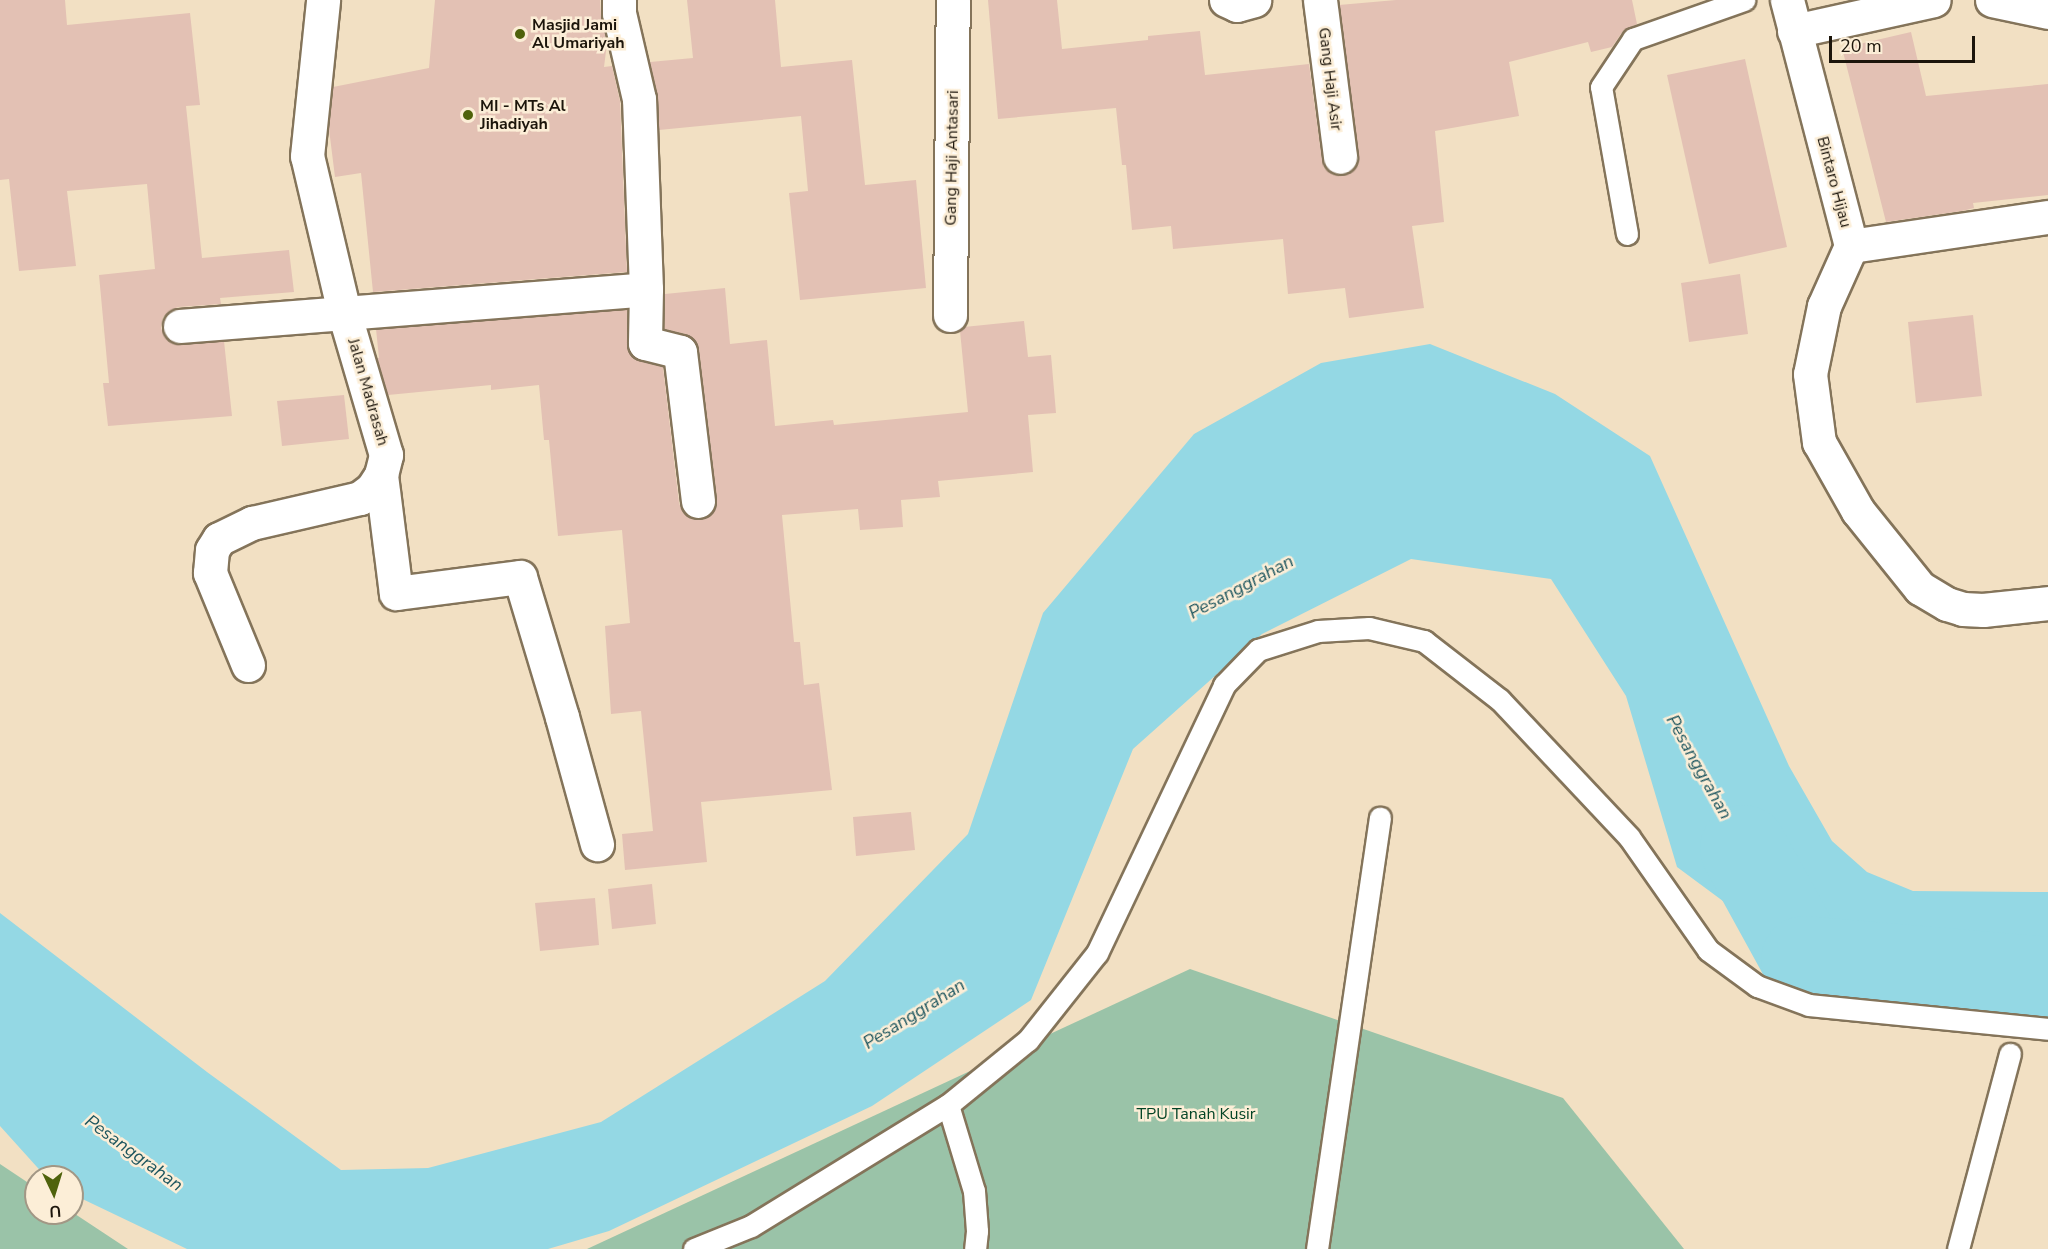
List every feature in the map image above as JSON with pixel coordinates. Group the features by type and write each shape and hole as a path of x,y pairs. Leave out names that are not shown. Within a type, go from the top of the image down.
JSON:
{"street":[{"name":"Jalan Madrasah","path":"323,0 307,156 344,312 386,455 381,475 396,593 520,577 597,844"},
{"path":"619,0 619,13 639,99 646,289 645,343 680,352 698,501"},
{"name":"Gang Haji Antasari","path":"950,315 953,0"},
{"path":"1226,0 1237,4 1254,0"},
{"name":"Gang Haji Asir","path":"1320,0 1340,157"},
{"name":"Bintaro Hijau","path":"1934,0 1790,15 1851,246 2048,218"},
{"path":"1992,0 2048,12"},
{"path":"1851,246 1824,306 1810,374 1819,442 1858,511 1920,588 1947,604 1963,609 1983,610 2048,603"},
{"path":"180,326 646,289"},
{"path":"248,665 210,573 212,550 219,539 252,523 360,498 372,489 381,475"}],"lane":[{"path":"1627,234 1601,87 1634,39 1744,0"},
{"path":"694,1249 751,1226 948,1105 1028,1040 1097,953 1224,685 1258,650 1318,631 1369,628 1424,641 1500,700 1629,837 1708,950 1757,986 1809,1005 2048,1029"},
{"path":"1317,1249 1380,818"},
{"path":"1958,1249 2010,1054"},
{"path":"948,1105 974,1191 977,1231 975,1249"}],"green space":[{"name":"TPU Tanah Kusir","path":"1190,969 1563,1098 1684,1249 587,1249"},
{"path":"0,1164 24,1180 24,1225 84,1225 84,1220 128,1249 0,1249"}],"water":[{"path":"1430,344 1555,394 1650,456 1789,766 1832,841 1867,872 1913,891 2048,892 2048,990 2025,982 1793,953 1677,867 1626,696 1551,579 1411,559 1262,634 1133,749 1031,1000 872,1106 609,1231 548,1249 187,1249 84,1200 84,1165 35,1165 0,1126 0,913 207,1072 341,1170 428,1168 601,1122 825,981 968,834 1043,613 1194,434 1321,363"}],"building":[{"path":"0,0 65,0 67,25 190,13 200,105 186,106 202,258 289,250 294,292 220,298 221,304 178,307 163,317 161,328 165,337 172,343 224,341 232,416 108,426 103,383 109,383 99,275 155,269 147,184 67,191 76,266 19,271 9,179 0,180"},
{"path":"435,0 600,0 607,43 604,67 612,66 620,101 627,272 373,292 361,173 335,177 329,129 333,87 429,68"},
{"path":"687,0 775,0 781,67 852,60 865,185 916,180 926,288 800,300 789,193 808,191 801,116 659,130 657,95 650,62 693,58"},
{"path":"988,0 1057,0 1062,49 1148,40 1148,36 1200,31 1205,75 1309,64 1322,160 1325,169 1332,174 1342,176 1352,172 1359,155 1339,5 1396,0 1632,0 1637,24 1623,31 1612,47 1591,52 1588,42 1509,62 1519,116 1435,131 1444,222 1412,226 1424,308 1349,318 1345,288 1288,294 1283,239 1173,249 1171,226 1132,230 1126,165 1122,165 1116,108 998,119"},
{"path":"1911,32 1926,96 2048,84 2048,195 1973,203 1974,208 1962,211 1886,222 1842,48"},
{"path":"1745,59 1787,247 1709,264 1667,75"},
{"path":"1740,274 1748,334 1689,342 1681,283"},
{"path":"725,288 730,344 767,340 775,426 833,420 834,425 968,412 960,331 964,327 1024,321 1028,357 1051,355 1056,413 1028,415 1033,472 938,481 940,497 901,500 903,527 860,530 858,509 782,515 794,642 800,642 804,685 819,683 832,790 701,802 707,862 625,870 622,834 653,831 641,711 611,714 605,626 630,623 622,530 558,536 549,440 544,440 539,385 491,390 491,385 388,395 377,358 379,358 376,329 627,309 628,351 640,361 663,367 679,503 683,513 690,518 700,520 710,516 717,499 699,350 694,340 685,334 664,329 665,294"},
{"path":"1973,315 1982,396 1916,403 1908,322"},
{"path":"344,395 349,439 282,446 277,401"},
{"path":"911,812 915,850 856,856 853,817"},
{"path":"652,884 656,924 612,929 608,889"},
{"path":"595,898 599,945 540,951 535,903"}],"waterway":[{"name":"Pesanggrahan","path":"1743,848 1804,959 2048,980"}],"place":[{"name":"Masjid Jami Al Umariyah","path":"520,34"},
{"name":"MI - MTs Al Jihadiyah","path":"468,115"}]}
